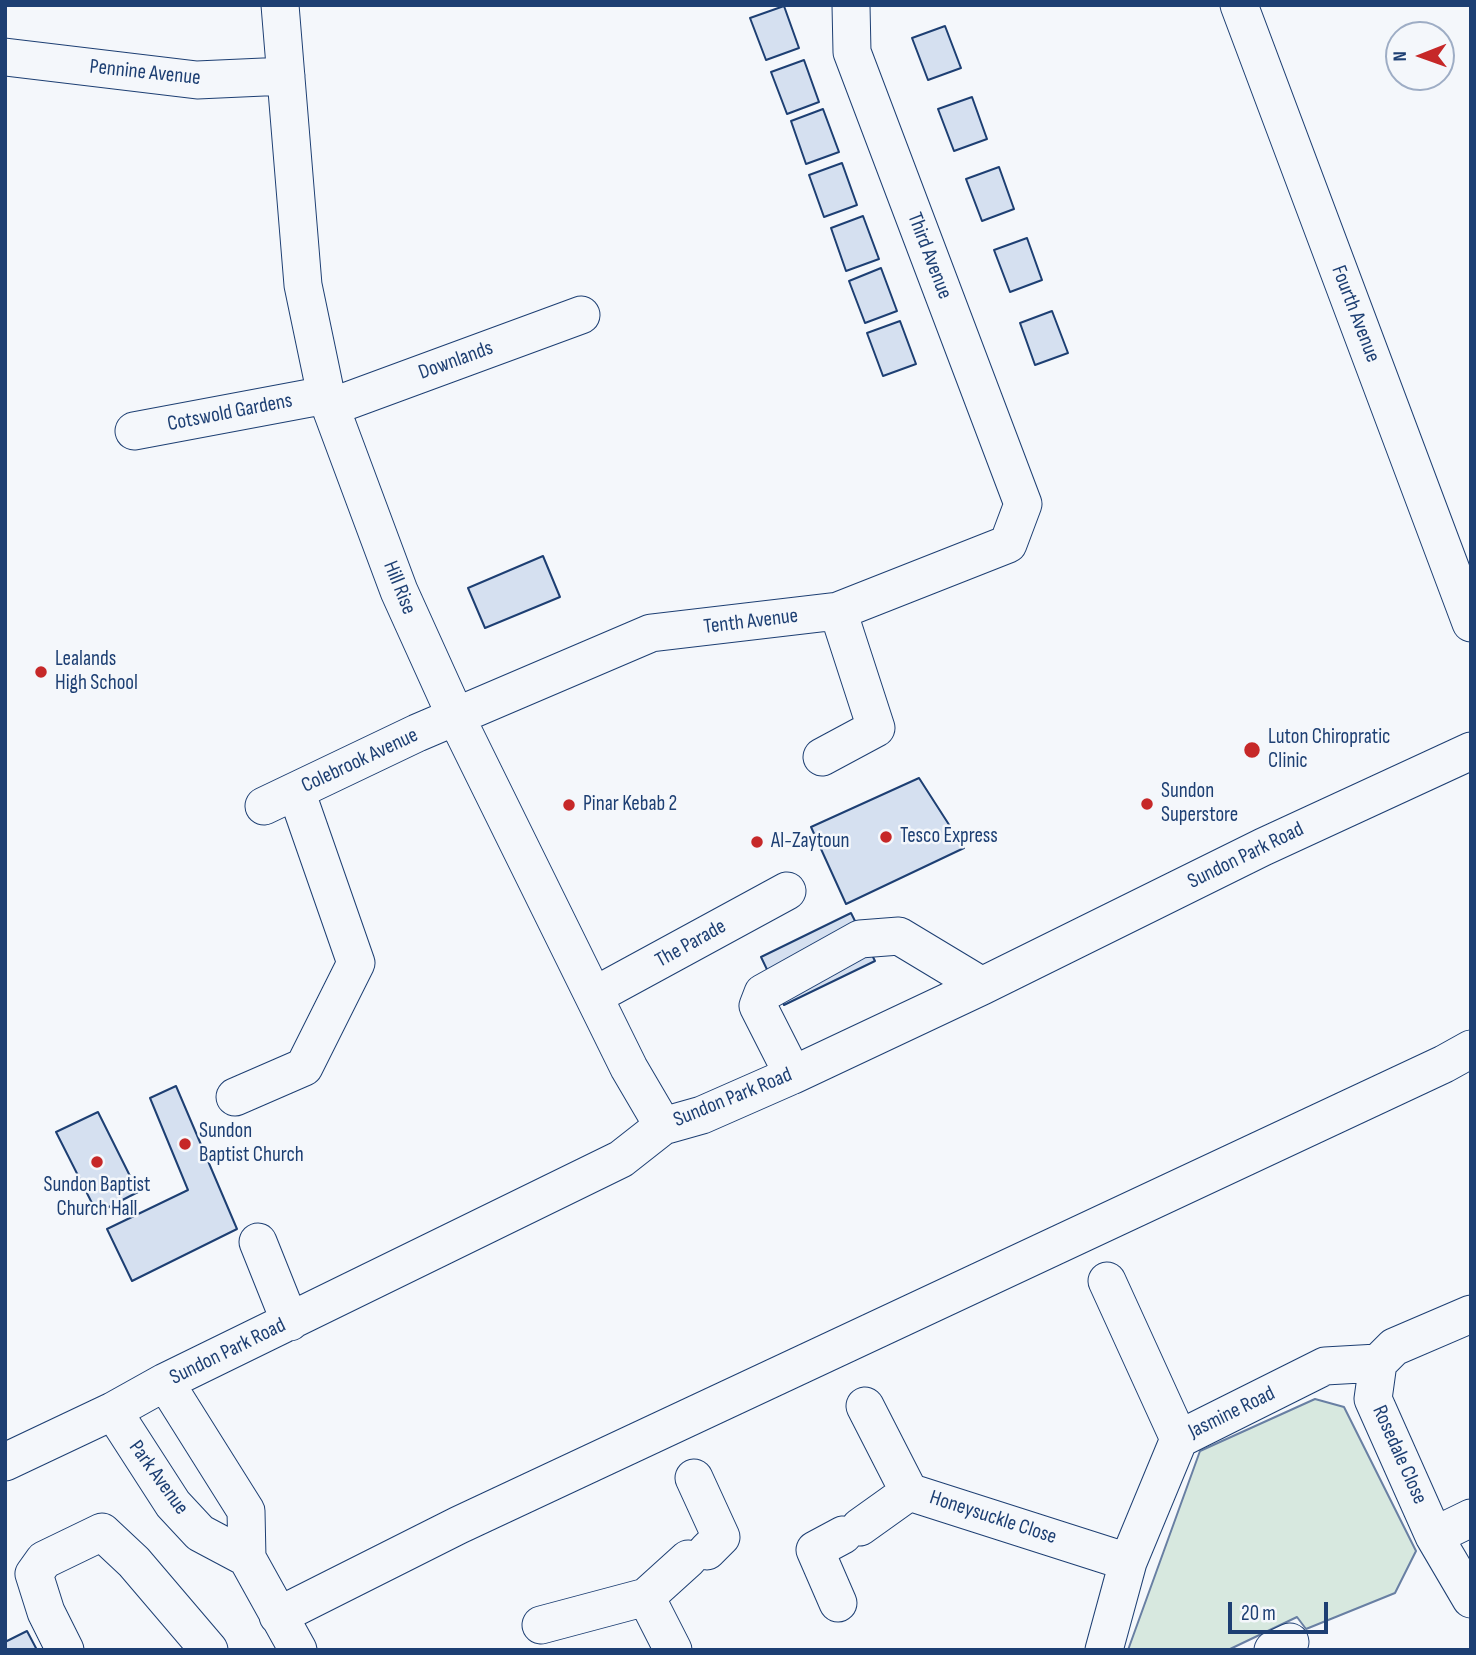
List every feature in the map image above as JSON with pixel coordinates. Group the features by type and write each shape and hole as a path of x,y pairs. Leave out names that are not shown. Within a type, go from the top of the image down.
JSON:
{"street":[{"name":"Hill Rise","path":"280,5 303,285 328,401 399,592 456,717 629,1068 663,1126"},
{"name":"Third Avenue","path":"851,5 852,52 1023,504"},
{"name":"Fourth Avenue","path":"1239,5 1471,623"},
{"name":"Pennine Avenue","path":"5,57 197,80 286,76"},
{"name":"Downlands","path":"328,401 581,315"},
{"name":"Cotswold Gardens","path":"134,432 328,401"},
{"name":"Tenth Avenue","path":"456,717 651,633 838,611 1008,544 1023,504"},
{"path":"822,757 876,728 838,611"},
{"name":"Colebrook Avenue","path":"235,1097 304,1067 356,963 280,799 456,717"},
{"name":"Sundon Park Road","path":"5,1462 621,1159 663,1126 702,1115 793,1075 982,986 1263,847 1465,759"},
{"name":"The Parade","path":"594,996 787,891"},
{"path":"793,1075 758,1006 764,993 860,939 899,936 982,986"},
{"path":"278,1616 471,1519 1471,1049"},
{"path":"258,1242 290,1322"},
{"path":"1107,1281 1179,1439"},
{"path":"1378,1363 1394,1347 1471,1314"},
{"name":"Jasmine Road","path":"1104,1650 1128,1562 1179,1439 1325,1366 1378,1363"},
{"name":"Rosedale Close","path":"1378,1363 1373,1399 1434,1535 1471,1599"},
{"path":"165,1382 246,1511 247,1558 298,1650"},
{"name":"Honeysuckle Close","path":"865,1406 909,1492 1128,1562"},
{"name":"Park Avenue","path":"113,1411 173,1504 200,1533 247,1558"},
{"path":"541,1625 646,1597 721,1536 694,1478"},
{"path":"838,1603 815,1550 851,1531 909,1492"},
{"path":"1434,1535 1471,1518"},
{"path":"65,1650 46,1612 20,1576 44,1560 102,1532 134,1562 196,1646"},
{"path":"646,1597 673,1650"}],"shaded area":[{"path":"1315,1399 1344,1407 1416,1551 1395,1593 1306,1629 1297,1617 1228,1650 1128,1650 1200,1451"}],"building":[{"path":"784,6 799,48 766,60 750,18"},
{"path":"945,26 961,68 928,80 912,38"},
{"path":"804,60 819,102 787,114 771,72"},
{"path":"972,97 987,139 954,151 938,109"},
{"path":"823,109 839,152 806,164 791,121"},
{"path":"842,163 857,205 824,217 809,175"},
{"path":"999,167 1014,209 982,221 966,179"},
{"path":"863,216 879,259 846,271 831,228"},
{"path":"1027,238 1042,280 1010,292 994,250"},
{"path":"881,268 897,311 865,323 849,281"},
{"path":"1052,311 1068,353 1035,365 1020,323"},
{"path":"900,321 916,364 883,376 867,333"},
{"path":"543,556 560,597 485,628 468,588"},
{"name":"Tesco Express","path":"919,778 964,848 846,904 811,827"},
{"path":"851,913 875,961 784,1005 761,957"},
{"name":"Sundon Baptist Church","path":"176,1086 237,1229 132,1281 107,1229 188,1190 150,1098"},
{"name":"Sundon Baptist Church Hall","path":"98,1112 138,1192 97,1213 56,1132"},
{"path":"27,1631 37,1650 5,1650 5,1642"}],"place":[{"name":"Lealands High School","path":"41,672"},
{"name":"Luton Chiropratic Clinic","path":"1252,750"},
{"name":"Sundon Superstore","path":"1147,804"},
{"name":"Pinar Kebab 2","path":"569,805"},
{"name":"Tesco Express","path":"886,837"},
{"name":"Al-Zaytoun","path":"757,842"},
{"name":"Sundon Baptist Church","path":"185,1144"},
{"name":"Sundon Baptist Church Hall","path":"97,1162"}]}
